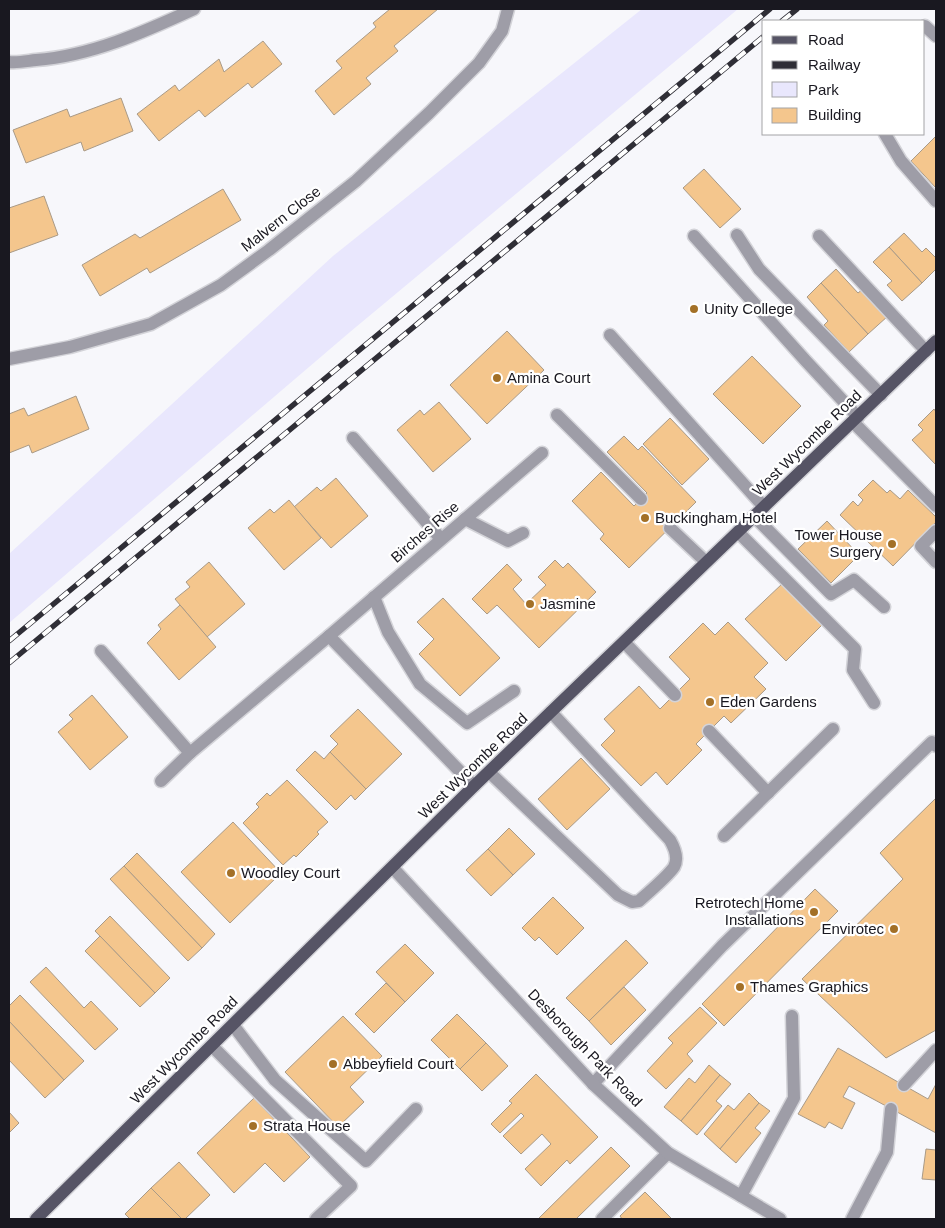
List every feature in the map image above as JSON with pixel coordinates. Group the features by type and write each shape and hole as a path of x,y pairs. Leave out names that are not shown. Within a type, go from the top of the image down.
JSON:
{"main road":[{"name":"West Wycombe Road","path":"36,1219 474,786 936,341"}],"street":[{"path":"9,62 58,59 113,43 194,9"},
{"name":"Malvern Close","path":"9,360 70,347 151,324 221,285 269,250 356,180 429,113 479,63 502,31 508,9"},
{"path":"925,26 936,36"},
{"path":"886,135 901,161 936,201"},
{"path":"737,235 759,269 881,396"},
{"path":"694,236 856,420 936,506"},
{"path":"819,236 926,351"},
{"path":"610,335 759,512 831,594 854,580 884,607"},
{"path":"557,415 641,499"},
{"path":"354,438 441,539"},
{"name":"Birches Rise","path":"160,781 190,753 542,452"},
{"path":"465,519 508,542 523,533"},
{"path":"670,528 706,562"},
{"path":"936,531 921,546 936,562"},
{"path":"738,532 855,649 853,670 874,703"},
{"path":"374,597 388,632 420,684 467,723 514,691"},
{"path":"329,636 474,786"},
{"path":"624,642 675,695"},
{"path":"101,651 190,753"},
{"path":"489,772 618,895 632,902 639,901 674,866 676,856 674,848 670,840 551,712"},
{"path":"724,836 832,729"},
{"path":"709,731 768,792"},
{"path":"594,1084 722,946 932,742 936,746"},
{"name":"Desborough Park Road","path":"393,868 594,1084 668,1153 780,1219"},
{"path":"741,1196 794,1098 792,1016"},
{"path":"233,1025 275,1080 366,1161 416,1109"},
{"path":"212,1046 352,1186 316,1219"},
{"path":"904,1085 936,1050"},
{"path":"852,1219 887,1152 891,1109"},
{"path":"602,1219 668,1153"}],"green space":[{"path":"642,9 738,9 350,332 9,623 9,554 333,256"}],"building":[{"path":"390,9 438,9 394,46 398,51 366,78 371,84 334,115 315,91 342,68 336,61 376,27 373,23"},
{"path":"263,41 282,64 252,88 248,83 205,117 199,110 159,141 137,114 175,85 179,91 219,59 224,72"},
{"path":"121,98 133,131 84,151 81,142 26,163 13,130 67,109 70,117"},
{"path":"936,136 936,188 911,161"},
{"path":"704,169 741,209 720,228 683,188"},
{"path":"223,189 241,220 150,273 147,268 100,296 82,265 135,234 140,238"},
{"path":"44,196 58,235 9,253 9,208"},
{"path":"904,233 922,252 926,248 936,258 936,269 922,283 889,247"},
{"path":"889,247 922,283 902,301 887,285 892,281 873,262"},
{"path":"836,269 858,293 863,289 888,316 868,334 821,283"},
{"path":"821,283 868,334 849,352 824,325 828,321 807,297"},
{"name":"Amina Court","path":"507,331 544,370 487,424 450,385"},
{"path":"752,356 801,406 763,444 713,394"},
{"path":"76,396 89,429 32,453 29,445 9,453 9,414 24,408 28,416"},
{"path":"439,402 471,439 433,472 397,430 420,410 424,415"},
{"path":"934,409 936,412 936,465 912,440 923,430 918,425"},
{"path":"670,418 709,459 682,485 643,444"},
{"path":"624,436 638,450 642,446 696,502 629,568 600,539 604,534 572,501 601,472 634,506 647,493 607,452"},
{"path":"336,478 368,516 331,548 294,507 317,487 321,491"},
{"name":"Tower House Surgery","path":"873,480 887,493 890,490 900,499 908,490 936,517 936,522 893,566 840,515 853,501 858,506 863,500 858,495"},
{"path":"289,500 321,538 284,570 248,528 270,509 274,513"},
{"path":"827,521 859,555 831,583 798,549"},
{"name":"Jasmine","path":"555,560 563,568 568,563 596,592 539,648 497,605 487,614 472,599 507,564 522,580 513,589 526,604 546,585 538,577"},
{"path":"209,562 245,604 207,637 175,599 190,587 186,582"},
{"path":"783,583 823,624 786,661 745,619"},
{"path":"443,598 500,658 460,696 419,654 434,639 417,622"},
{"path":"180,605 216,647 179,680 147,643 161,629 158,625"},
{"name":"Eden Gardens","path":"728,622 768,663 754,677 766,689 731,723 724,716 696,744 702,750 667,785 656,772 641,786 601,745 615,731 604,719 639,686 660,709 690,679 669,657 703,623 715,635"},
{"path":"92,695 128,737 90,770 58,732 73,719 69,715"},
{"path":"358,709 402,754 366,789 330,752 338,744 330,736"},
{"path":"315,751 324,759 330,752 366,789 355,800 351,795 336,810 296,770"},
{"path":"581,758 610,789 567,830 538,799"},
{"path":"287,780 328,822 296,857 294,855 283,865 243,823 259,807 256,804 267,793 270,796"},
{"name":"Envirotec","path":"936,798 936,1030 886,1058 802,979 903,879 880,853"},
{"name":"Woodley Court","path":"233,822 281,873 230,923 181,872"},
{"path":"509,828 535,854 513,875 488,849"},
{"path":"488,849 513,875 491,896 466,870"},
{"path":"137,853 215,934 202,948 124,866"},
{"path":"124,866 202,948 188,961 110,879"},
{"path":"815,889 838,911 724,1026 702,1004"},
{"path":"553,897 584,928 557,955 539,937 535,941 522,928"},
{"path":"110,916 170,978 155,993 95,931"},
{"path":"100,936 155,993 140,1007 85,951"},
{"path":"626,940 648,963 589,1021 566,998"},
{"path":"405,944 434,973 405,1002 376,972"},
{"path":"46,967 84,1008 91,1001 118,1029 95,1050 30,982"},
{"path":"386,983 405,1002 374,1033 355,1014"},
{"path":"624,987 646,1010 611,1045 589,1021"},
{"path":"20,995 84,1061 64,1080 9,1021 9,1006"},
{"path":"700,1007 717,1023 687,1054 693,1061 666,1089 647,1071 673,1043 668,1038"},
{"path":"457,1014 486,1043 460,1069 431,1040"},
{"name":"Abbeyfield Court","path":"343,1016 382,1056 350,1087 364,1102 338,1127 285,1072"},
{"path":"9,1021 64,1080 45,1098 9,1060"},
{"path":"486,1043 508,1066 482,1091 460,1069"},
{"path":"838,1048 928,1099 936,1084 936,1133 849,1086 843,1097 855,1103 842,1129 829,1122 825,1128 798,1114"},
{"path":"709,1065 720,1075 681,1121 664,1107 689,1078 695,1083"},
{"path":"536,1074 598,1137 570,1164 567,1160 541,1186 525,1169 551,1144 542,1134 521,1154 503,1136 524,1116 521,1113 500,1133 491,1124 512,1103 509,1101"},
{"path":"720,1075 731,1084 716,1101 722,1106 697,1135 681,1121"},
{"path":"749,1093 759,1103 720,1149 704,1134 728,1105 734,1110"},
{"name":"Strata House","path":"254,1098 310,1157 284,1182 265,1163 234,1193 197,1153"},
{"path":"759,1103 770,1111 755,1128 761,1133 736,1163 720,1149"},
{"path":"9,1112 19,1123 9,1133"},
{"path":"611,1147 630,1166 576,1219 538,1219"},
{"path":"926,1149 936,1150 936,1180 922,1179"},
{"path":"179,1162 210,1195 185,1219 182,1219 151,1188"},
{"path":"151,1188 182,1219 130,1219 125,1214"},
{"path":"645,1192 672,1219 622,1219 620,1216"}],"railway":[{"path":"9,641 770,9"},
{"path":"783,20 797,9"},
{"path":"9,663 762,38"}],"place":[{"name":"Unity College","path":"694,309"},
{"name":"Amina Court","path":"497,378"},
{"name":"Buckingham Hotel","path":"645,518"},
{"name":"Tower House Surgery","path":"892,544"},
{"name":"Jasmine","path":"530,604"},
{"name":"Eden Gardens","path":"710,702"},
{"name":"Woodley Court","path":"231,873"},
{"name":"Retrotech Home Installations","path":"814,912"},
{"name":"Envirotec","path":"894,929"},
{"name":"Thames Graphics","path":"740,987"},
{"name":"Abbeyfield Court","path":"333,1064"},
{"name":"Strata House","path":"253,1126"}]}
